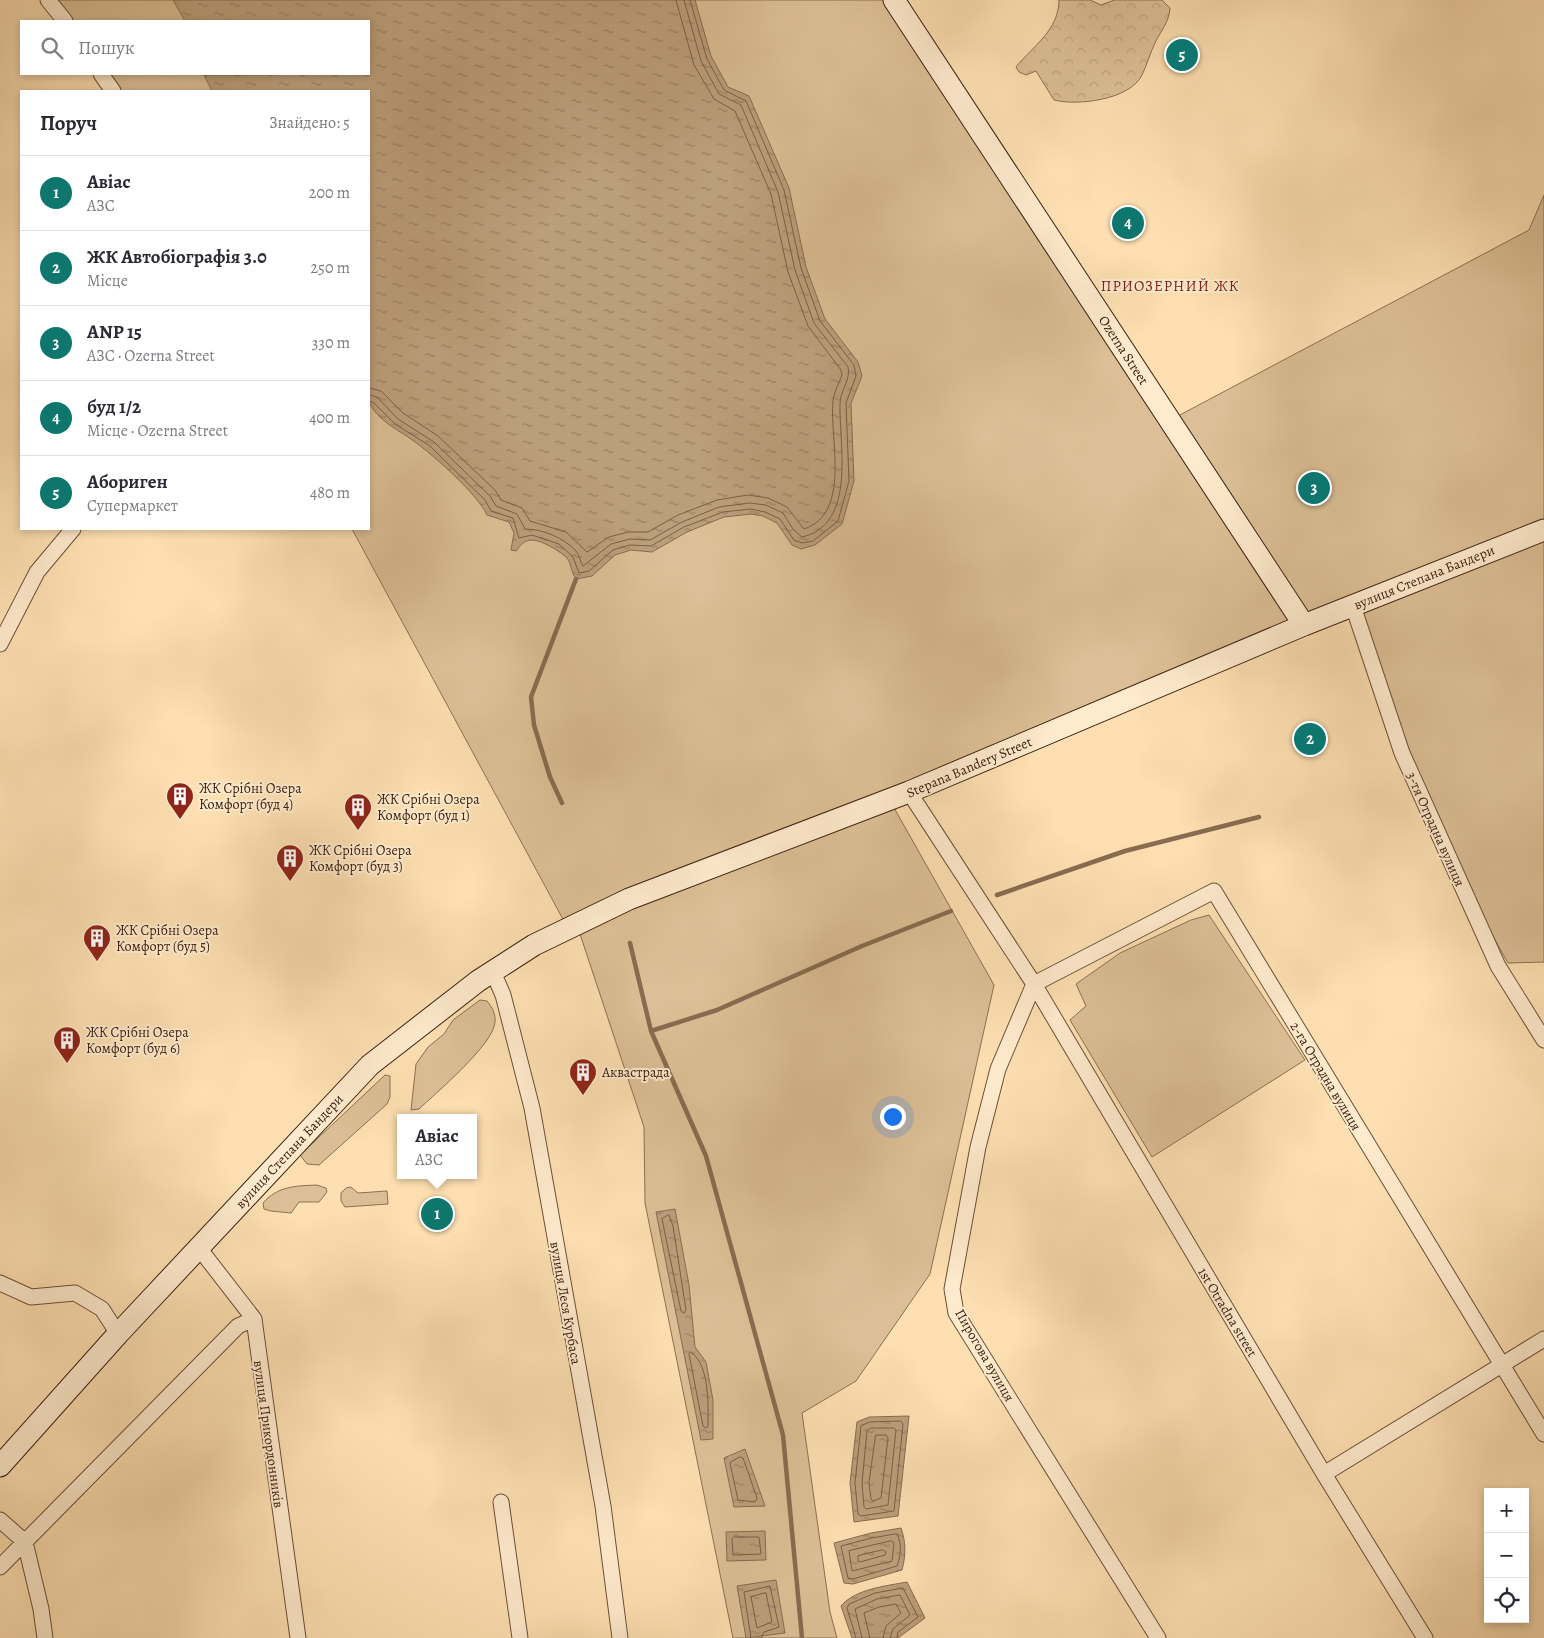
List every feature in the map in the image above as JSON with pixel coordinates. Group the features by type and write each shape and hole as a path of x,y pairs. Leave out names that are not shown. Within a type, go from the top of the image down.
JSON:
{"main road":[{"name":"Ozerna Street","path":"894,0 1304,625"},
{"name":"вулиця Степана Бандери","path":"1304,625 1544,530"},
{"name":"Stepana Bandery Street","path":"493,972 534,945 629,899 909,792 1304,625"},
{"name":"вулиця Степана Бандери","path":"0,1466 118,1334 370,1065 493,972"}],"street":[{"path":"48,0 64,20"},
{"path":"102,75 112,90"},
{"path":"0,644 37,572 72,530"},
{"name":"3-тя Отрадна вулиця","path":"1353,606 1402,753 1498,966 1544,1040"},
{"name":"1st Otradna street","path":"909,792 1034,984 1324,1474 1425,1638"},
{"name":"2-га Отрадна вулиця","path":"1034,984 1214,891 1544,1434"},
{"name":"вулиця Леся Курбаса","path":"493,972 503,995 532,1108 603,1506 620,1638"},
{"name":"Пирогова вулиця","path":"1034,984 998,1069 978,1147 952,1289 956,1313 1158,1638"},
{"name":"вулиця Прикордонників","path":"199,1248 254,1319 298,1638"},
{"path":"0,1283 31,1297 75,1293 102,1308 118,1334"},
{"path":"0,1568 238,1326 254,1319"},
{"path":"1324,1474 1544,1338"},
{"path":"501,1502 520,1638"},
{"path":"0,1520 25,1542 41,1609 44,1638"}],"green space":[{"path":"57,0 886,0 1294,622 565,923 353,530 370,530 370,90 120,90 111,75 370,75 370,20 73,20"},
{"path":"1059,0 1090,0 1101,5 1114,0 1162,0 1170,8 1166,22 1153,47 1142,75 1136,83 1126,90 1102,99 1064,102 1054,100 1036,71 1026,75 1019,72 1016,67 1044,37 1055,20"},
{"path":"1544,195 1544,522 1307,617 1176,417 1529,230"},
{"path":"1544,537 1544,962 1508,963 1451,853 1422,785 1396,715 1361,610"},
{"path":"893,806 994,985 930,1274 856,1381 802,1413 830,1612 837,1638 733,1638 645,1203 644,1127 579,931 632,906"},
{"path":"1209,915 1305,1060 1152,1157 1070,1020 1086,1006 1076,984 1120,953 1191,920"},
{"path":"480,1000 487,1001 495,1016 492,1031 485,1043 419,1109 411,1110 416,1064 428,1047 444,1034 453,1020"},
{"path":"385,1075 390,1076 390,1097 387,1104 319,1165 307,1164 300,1155"},
{"path":"317,1185 326,1188 327,1192 319,1202 299,1202 291,1213 264,1209 263,1203 281,1190"},
{"path":"351,1187 358,1193 387,1191 388,1204 345,1207 341,1201 341,1193 346,1188"}],"water":[{"path":"173,0 695,0 711,56 728,87 749,96 789,188 806,267 825,319 858,362 862,376 851,403 854,481 842,524 815,545 801,549 792,545 777,523 763,516 751,514 724,517 687,532 652,552 631,550 615,555 592,576 576,579 567,558 545,544 536,540 529,540 516,551 511,550 514,533 509,522 487,515 474,496 452,473 417,443 381,418 370,404 370,90 212,90 204,75 370,75 370,20 184,20"},
{"path":"675,1209 689,1285 695,1347 706,1362 713,1400 713,1439 701,1440 656,1212"},
{"path":"909,1416 898,1516 854,1522 850,1483 857,1422 869,1417"},
{"path":"745,1449 765,1506 734,1507 724,1458"},
{"path":"901,1528 905,1549 902,1570 853,1584 844,1583 834,1543 871,1533"},
{"path":"765,1531 766,1560 727,1561 726,1532"},
{"path":"776,1580 785,1633 746,1638 737,1586"},
{"path":"907,1582 925,1618 898,1638 852,1638 841,1606 847,1600 862,1592"}],"waterway":[{"path":"562,803 550,777 534,725 531,697 576,579"},
{"path":"997,895 1125,851 1259,817"},
{"path":"651,1031 717,1010 862,946 951,911"},
{"path":"630,943 651,1031 706,1156 783,1435 802,1638"}],"place":[{"name":"Абориген","path":"1182,55"},
{"name":"буд 1/2","path":"1128,223"},
{"name":"ANP 15","path":"1314,488"},
{"name":"ЖК Автобіографія 3.0","path":"1310,739"},
{"name":"ЖК Срібні Озера Комфорт (буд 4)","path":"180,820"},
{"name":"ЖК Срібні Озера Комфорт (буд 1)","path":"358,831"},
{"name":"ЖК Срібні Озера Комфорт (буд 3)","path":"290,882"},
{"name":"ЖК Срібні Озера Комфорт (буд 5)","path":"97,962"},
{"name":"ЖК Срібні Озера Комфорт (буд 6)","path":"67,1064"},
{"name":"Аквастрада","path":"583,1096"},
{"name":"Авіас","path":"437,1214"}],"district":[{"name":"ПРИОЗЕРНИЙ ЖК","path":"1170,286"}]}
